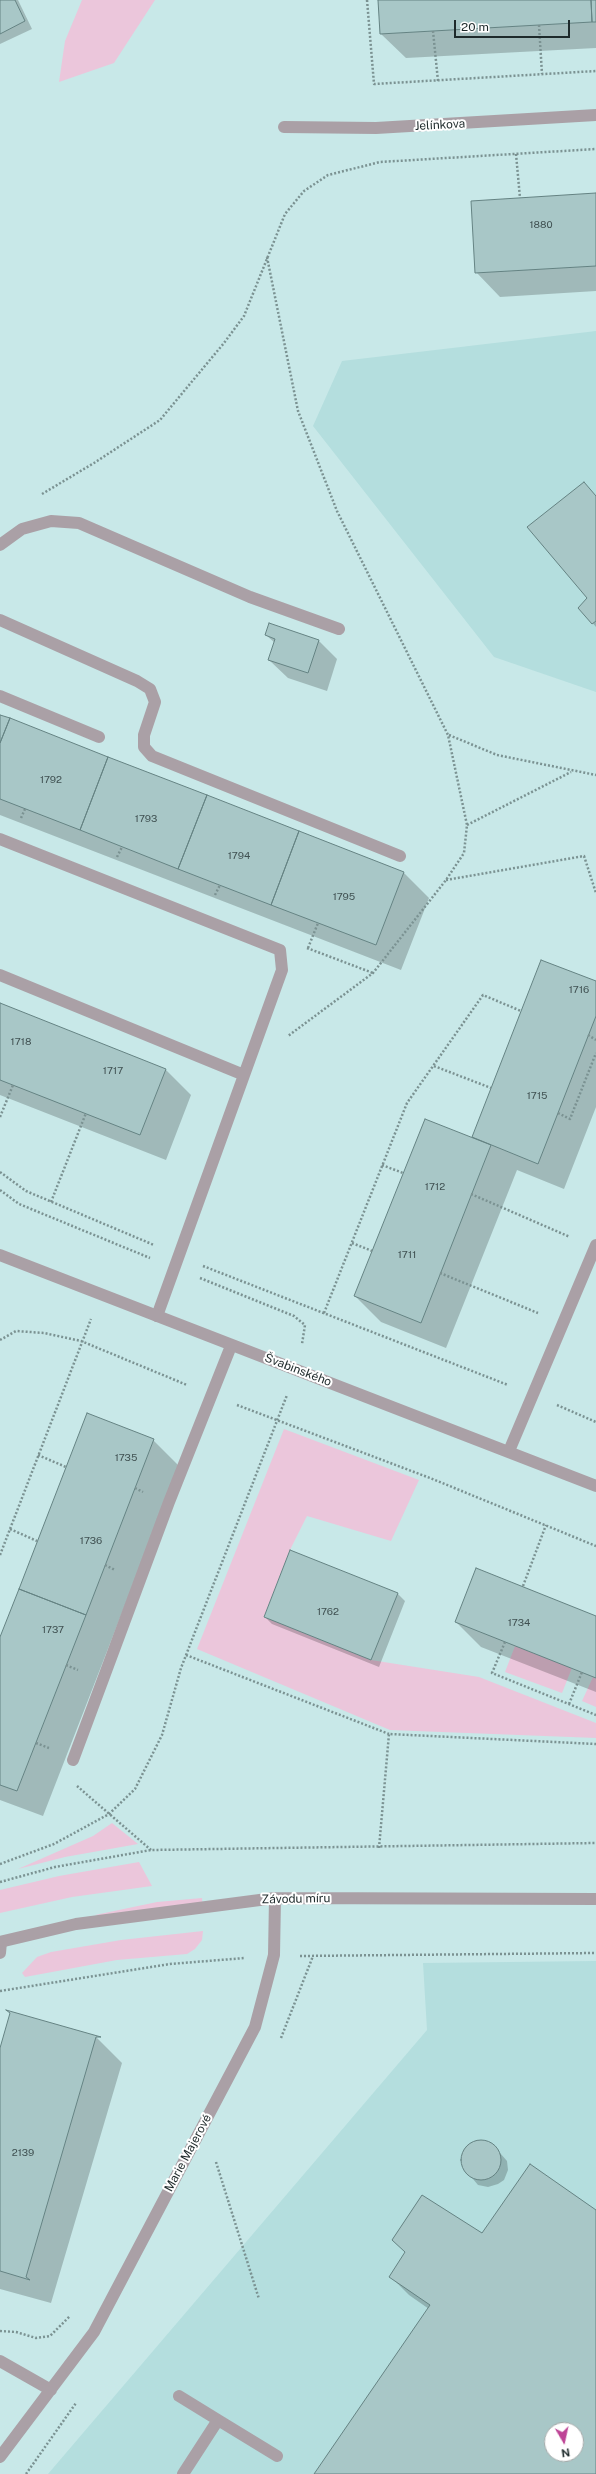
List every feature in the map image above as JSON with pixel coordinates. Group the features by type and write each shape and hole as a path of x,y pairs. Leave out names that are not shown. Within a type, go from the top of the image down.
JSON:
{"street":[{"name":"Jelínkova","path":"284,127 376,128 596,115"},
{"path":"0,545 22,529 51,521 79,523 250,597 339,628"},
{"path":"0,620 137,681 150,689 155,702 144,735 144,747 152,756 400,856"},
{"path":"0,696 100,737"},
{"path":"0,839 280,950 282,970 157,1316"},
{"path":"0,975 244,1076"},
{"path":"509,1451 595,1246"},
{"name":"Švabinského","path":"0,1255 231,1346 509,1451 596,1486"},
{"path":"73,1760 211,1395 231,1346"},
{"name":"Závodu míru","path":"0,1946 76,1924 275,1898 596,1899"},
{"name":"Marie Majerové","path":"0,2456 94,2332 255,2027 274,1955 275,1898"},
{"path":"0,2361 51,2390"},
{"path":"179,2396 277,2456"},
{"path":"183,2474 218,2420"}],"path":[{"path":"367,0 374,84 596,71"},
{"path":"539,25 542,74"},
{"path":"433,31 438,81"},
{"path":"40,495 94,463 160,420 224,343 244,316 284,214 304,191 328,175 380,162 596,149"},
{"path":"516,154 520,198"},
{"path":"267,257 301,418 337,511 448,735 467,825 464,853 446,880 372,973 282,1040"},
{"path":"448,735 497,755 596,775"},
{"path":"467,825 572,771"},
{"path":"446,880 584,856 596,892"},
{"path":"324,1313 407,1103 483,995 521,1012"},
{"path":"588,1035 596,1040"},
{"path":"558,1113 570,1119 596,1053"},
{"path":"434,1066 491,1088"},
{"path":"0,1117 13,1085"},
{"path":"51,1202 86,1114"},
{"path":"382,1165 403,1173"},
{"path":"0,1172 26,1191 179,1256 532,1395 596,1422"},
{"path":"471,1194 595,1246"},
{"path":"352,1243 372,1251"},
{"path":"440,1273 562,1323"},
{"path":"0,1555 81,1341 93,1315"},
{"path":"0,1340 16,1331 44,1333 81,1341 211,1395 430,1478 596,1546"},
{"path":"38,1456 66,1467"},
{"path":"523,1586 546,1525"},
{"path":"10,1530 37,1541"},
{"path":"505,1642 492,1673 596,1715"},
{"path":"186,1654 389,1734 596,1744"},
{"path":"569,1704 582,1672"},
{"path":"379,1848 389,1734"},
{"path":"73,1760 67,1777 151,1850"},
{"path":"0,1882 54,1867 151,1850 207,1848 379,1848 596,1843"},
{"path":"0,1991 170,1964 274,1955 596,1953"},
{"path":"216,2162 259,2299"},
{"path":"0,2331 16,2332 36,2338 50,2336 70,2316"}],"shaded area":[{"path":"82,0 155,0 114,63 59,82 65,41"},
{"path":"596,331 596,692 494,657 313,426 342,361"},
{"path":"284,1429 419,1480 391,1541 307,1516 290,1550 264,1617 371,1660 479,1677 596,1723 596,1738 390,1730 197,1649"},
{"path":"515,1646 572,1668 562,1693 505,1672"},
{"path":"593,1677 596,1678 596,1707 582,1701"},
{"path":"112,1823 138,1844 65,1857 18,1869 93,1836"},
{"path":"139,1862 152,1886 72,1897 0,1913 0,1890 59,1876"},
{"path":"202,1898 203,1911 157,1915 95,1915 157,1902"},
{"path":"203,1931 202,1940 195,1949 187,1954 117,1960 25,1977 22,1973 37,1957 51,1952 121,1940"},
{"path":"596,1961 596,2474 48,2474 427,2030 423,1963"}],"building":[{"path":"0,0 15,0 25,21 0,34"},
{"path":"378,0 591,0 592,22 380,34"},
{"path":"591,0 596,0 596,22 592,22"},
{"path":"596,193 596,266 475,273 471,201"},
{"path":"584,482 596,496 596,621 592,624 578,608 587,598 527,527"},
{"path":"269,623 319,640 308,673 268,660 275,639 265,635"},
{"path":"0,715 10,718 0,743"},
{"path":"10,718 108,757 80,830 0,799 0,743"},
{"path":"108,757 207,795 178,869 80,830"},
{"path":"207,795 299,831 271,905 178,869"},
{"path":"299,831 404,872 376,945 271,905"},
{"path":"541,960 596,981 596,1016 538,1164 472,1137"},
{"path":"0,1003 166,1069 140,1135 0,1080"},
{"path":"425,1119 491,1145 421,1323 354,1296"},
{"path":"87,1413 154,1439 86,1615 19,1589"},
{"path":"290,1550 398,1593 371,1660 264,1617"},
{"path":"476,1568 596,1616 596,1678 455,1622"},
{"path":"19,1589 86,1615 17,1791 0,1785 0,1637"},
{"path":"6,2010 101,2037 96,2037 26,2277 30,2280 0,2271 0,2048 10,2013"},
{"path":"485,2140 492,2143 498,2149 501,2160 500,2168 492,2177 485,2180 477,2180 470,2177 462,2168 461,2156 464,2149 473,2141"},
{"path":"530,2164 596,2210 596,2474 314,2474 430,2305 389,2277 405,2252 392,2240 422,2195 482,2233"}]}
